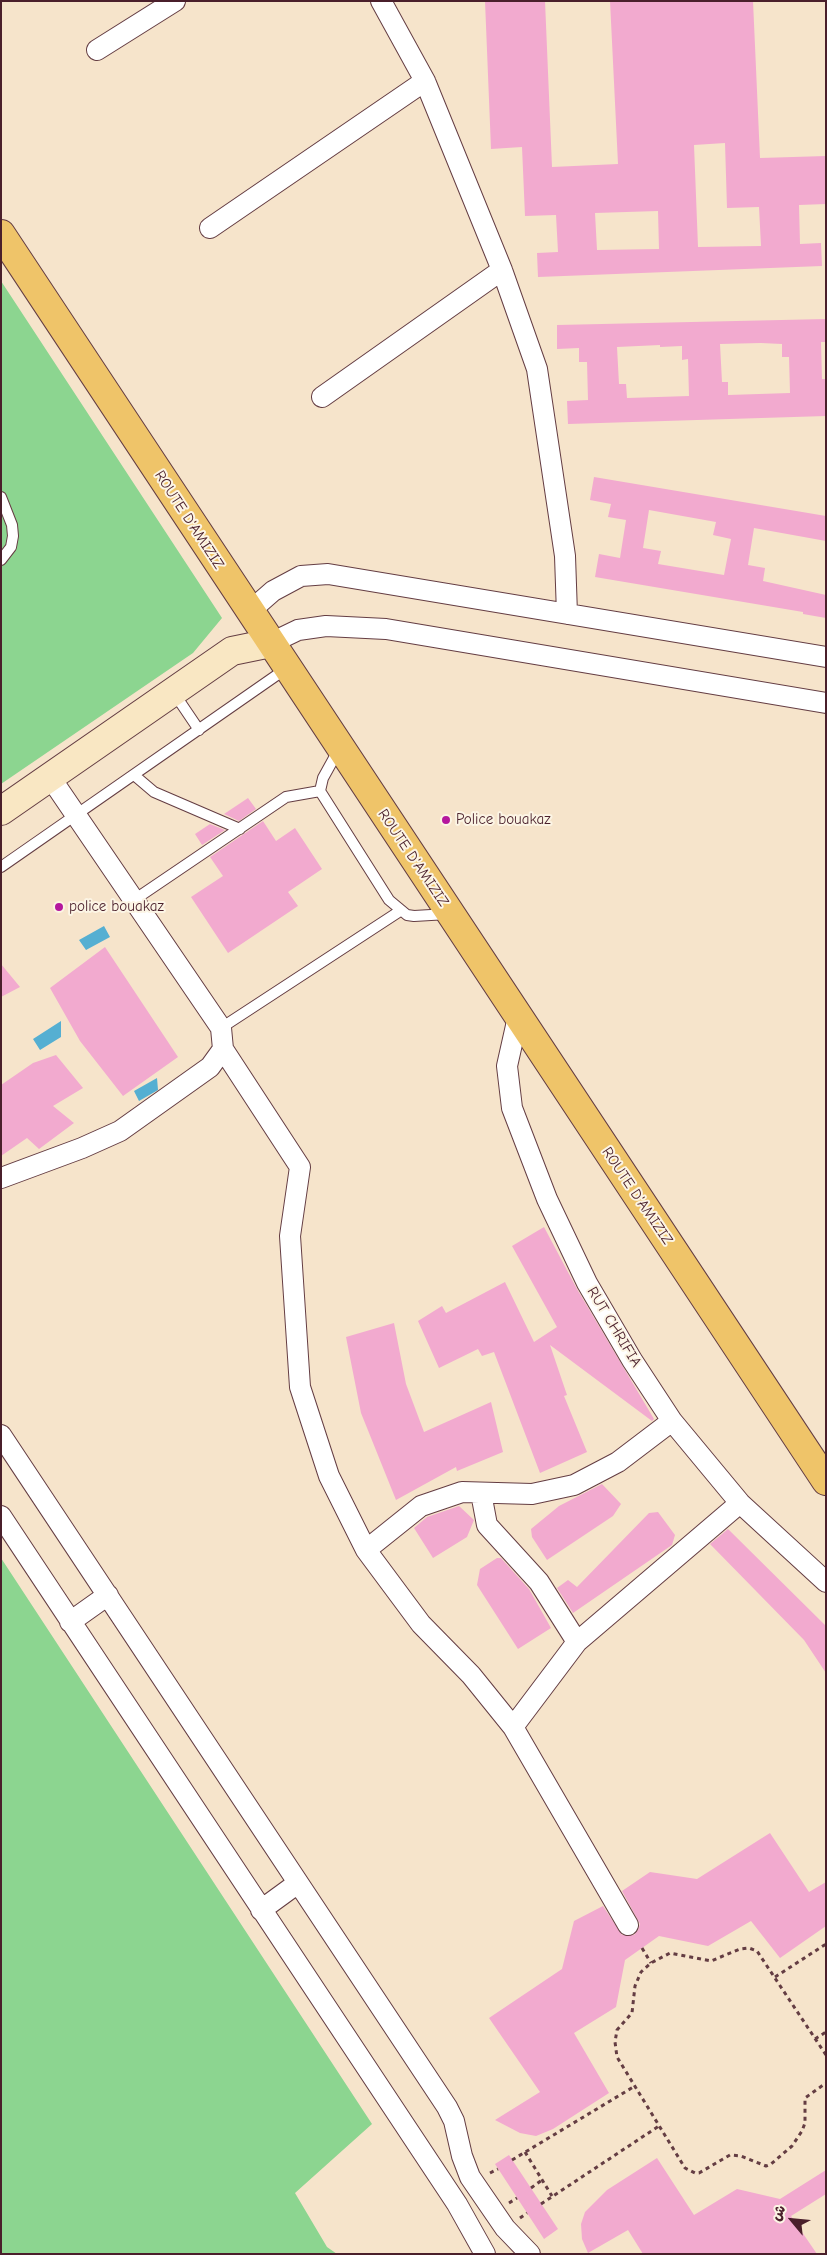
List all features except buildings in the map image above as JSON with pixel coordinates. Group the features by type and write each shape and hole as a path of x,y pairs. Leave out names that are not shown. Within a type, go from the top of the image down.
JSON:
{"main road":[{"name":"ROUTE D'AMIZIZ","path":"1,234 249,612 826,1481"}],"street":[{"path":"97,50 175,1"},
{"path":"381,1 426,81 502,270 537,369 565,556 567,614"},
{"path":"210,228 426,81"},
{"path":"322,397 502,270"},
{"path":"232,651 249,612 273,591 302,576 328,574 826,656"},
{"path":"1,811 232,651 271,643 298,630 326,626 386,630 826,704"},
{"path":"50,777 221,1028 223,1049 300,1167 290,1236 300,1387 329,1476 366,1550 421,1624 471,1675 513,1727 628,1925"},
{"name":"RUT CHRIFIA","path":"518,1017 507,1066 512,1108 547,1199 587,1283 632,1360 672,1421 740,1503 826,1582"},
{"path":"1,1178 120,1132 210,1067 223,1049"},
{"path":"366,1550 421,1506 462,1492 532,1494 574,1485 618,1462 672,1421"},
{"path":"1,1435 447,2107 454,2121 462,2156 480,2191 505,2228 530,2254"},
{"path":"481,1493 488,1525 539,1582 577,1642"},
{"path":"513,1727 577,1642 740,1503"},
{"path":"1,1516 457,2204 485,2254"},
{"path":"70,1622 108,1595"},
{"path":"261,1910 298,1883"},
{"path":"457,2204 480,2191"}],"lane":[{"path":"1,497 12,525 13,536 11,547 1,560"},
{"path":"1,867 287,668"},
{"path":"174,692 199,730"},
{"path":"340,748 323,778 320,791 389,900 400,911 414,916 450,914"},
{"path":"134,775 154,792 240,829"},
{"path":"134,900 286,797 320,791"},
{"path":"221,1028 400,911"}],"path":[{"path":"775,1978 826,1944"},
{"path":"642,1948 651,1963"},
{"path":"826,2055 757,1951 749,1948 740,1949 711,1961 670,1953 651,1963 641,1972 635,1986 632,2013 617,2030 616,2036 617,2057 684,2168 690,2171 699,2173 730,2155 741,2156 766,2166 778,2159 798,2138 805,2123 805,2098 808,2094 826,2084"},
{"path":"815,2039 826,2032"},
{"path":"512,2160 635,2086"},
{"path":"541,2204 659,2126"},
{"path":"525,2152 552,2196"},
{"path":"531,2188 542,2180"}],"green space":[{"path":"1,281 222,618 193,653 1,784"},
{"path":"1,1558 372,2124 295,2193 327,2247 337,2254 1,2254"}],"water":[{"path":"104,926 110,937 86,950 79,940"},
{"path":"61,1021 61,1037 40,1050 33,1039"},
{"path":"157,1078 158,1090 139,1101 134,1091"}],"place":[{"name":"Police bouakaz","path":"446,820"},
{"name":"police bouakaz","path":"59,907"}]}
